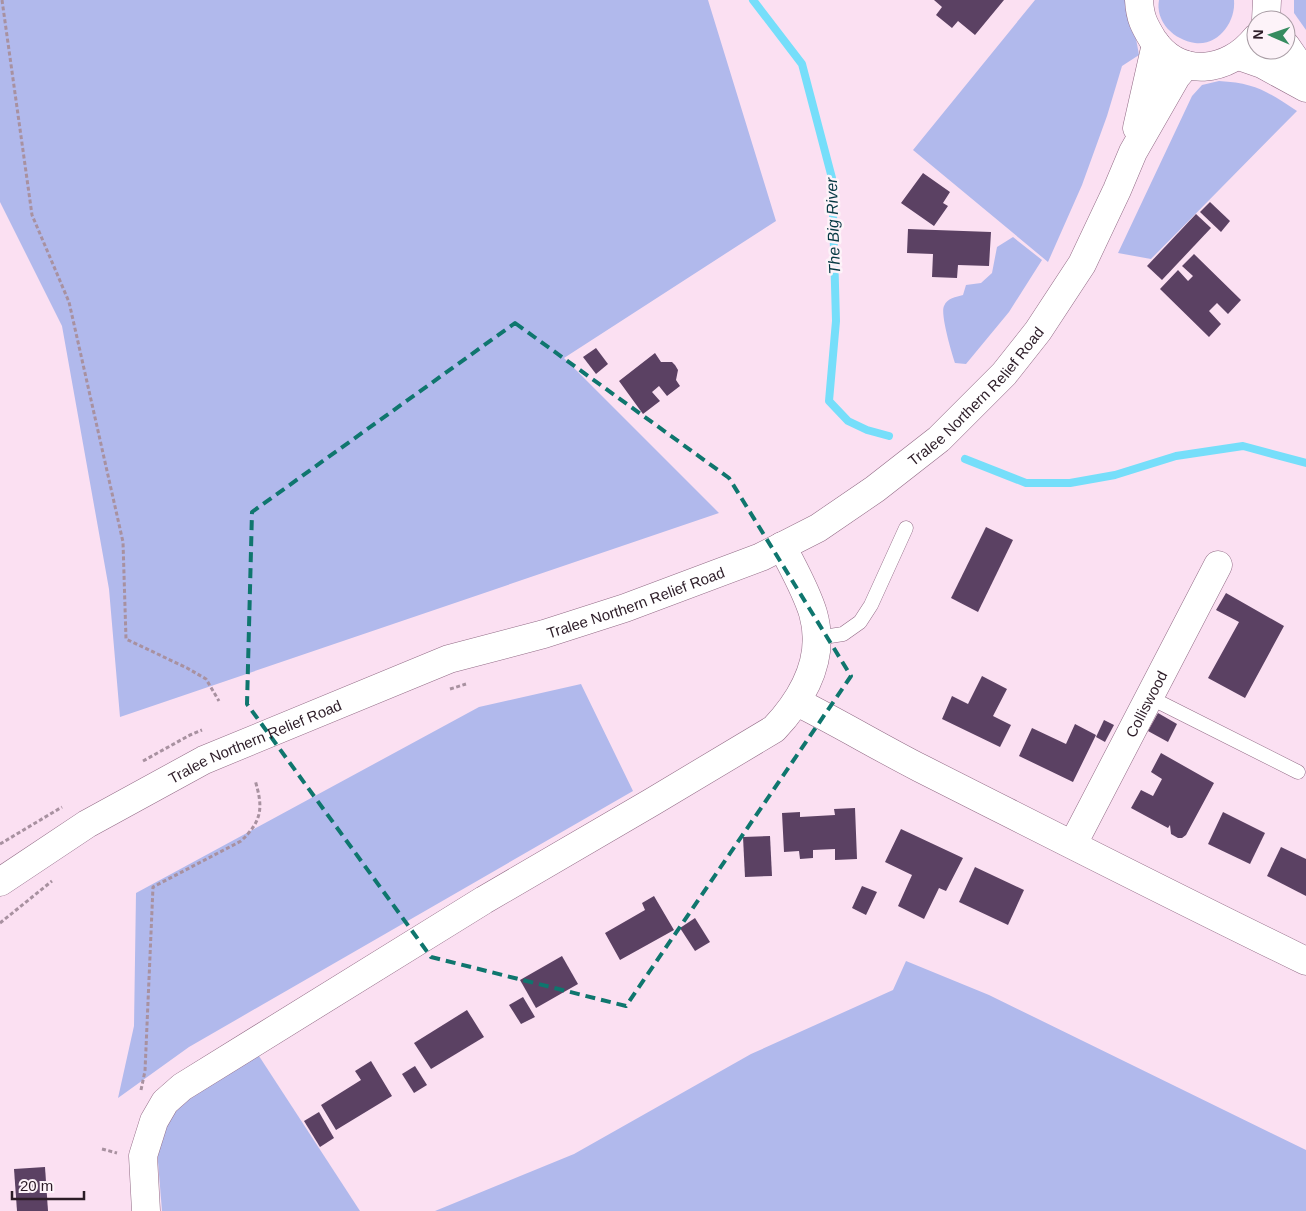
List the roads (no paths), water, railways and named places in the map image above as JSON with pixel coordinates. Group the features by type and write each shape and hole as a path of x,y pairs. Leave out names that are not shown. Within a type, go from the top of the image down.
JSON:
{"street":[{"path":"1139,0 1143,24 1156,44 1166,54 1186,65 1215,65 1246,48"},
{"name":"Tralee Northern Relief Road","path":"1132,152 1156,44"},
{"path":"1258,60 1262,64 1306,88"},
{"path":"1296,60 1306,75"},
{"name":"Tralee Northern Relief Road","path":"0,882 87,824 204,760 450,659 544,634 625,608 761,557 818,528 875,489 939,439 1004,374 1038,331 1082,264 1117,190 1132,152 1176,77 1186,65"},
{"path":"146,1211 143,1156 154,1121 165,1102 182,1087 484,900 774,728 797,702 808,683 813,668 817,638 813,614 802,585 782,546"},
{"name":"Colliswood","path":"1073,844 1218,565"},
{"path":"797,702 920,768 1073,844 1164,892 1306,961"}],"lane":[{"path":"817,638 843,634 860,622 872,605 906,528"},
{"path":"1149,697 1298,772"}],"waterway":[{"name":"The Big River","path":"753,0 802,64 832,178 836,321 829,401 848,421 867,430 889,436"},
{"name":"The Big River","path":"965,459 1026,483 1070,483 1115,475 1176,456 1243,446 1306,463"}]}
